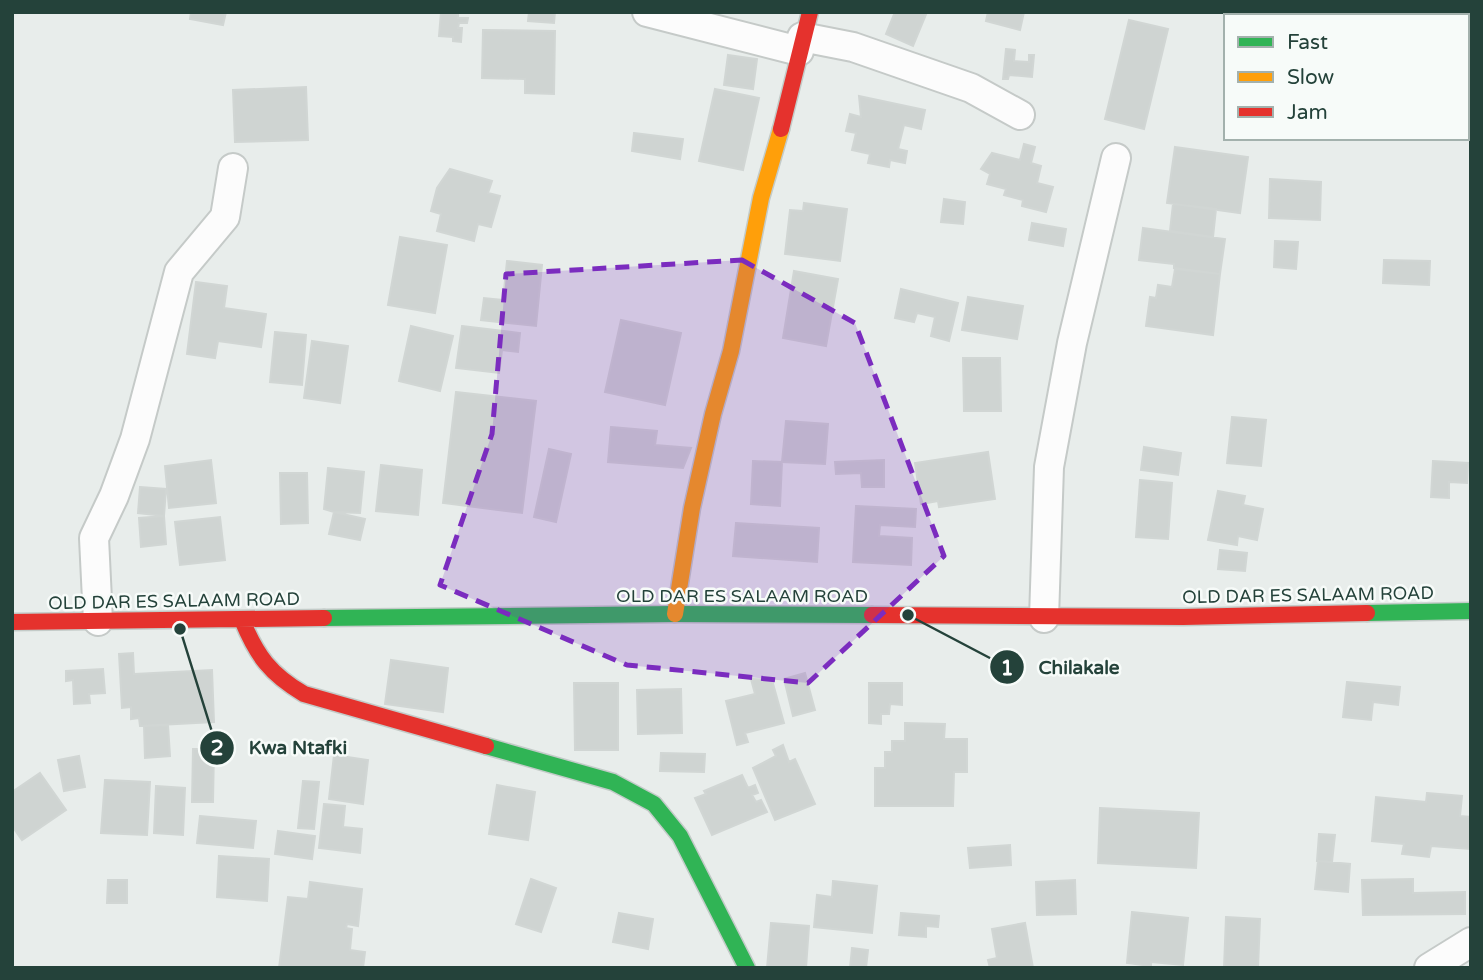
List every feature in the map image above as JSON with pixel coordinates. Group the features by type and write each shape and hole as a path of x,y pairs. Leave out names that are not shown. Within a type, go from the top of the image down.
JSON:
{"street":[{"path":"647,12 804,33 971,88 1020,115"},
{"path":"675,614 692,508 713,414 731,351 761,198 775,153 804,33"},
{"path":"1044,618 1049,467 1072,343 1116,158"},
{"path":"98,621 94,538 135,439 179,272 225,217 233,168"},
{"name":"OLD DAR ES SALAAM ROAD","path":"12,622 675,614 1183,617 1471,611"},
{"path":"242,620 257,655 281,681 304,694 613,782 654,804 680,836 747,968"},
{"path":"1429,968 1471,942"}],"highlighted area":[{"path":"742,260 855,323 944,556 808,683 627,665 440,585 492,434 506,274"}],"building":[{"path":"191,12 226,12 223,25 190,19"},
{"path":"441,12 458,12 458,18 468,18 467,23 459,23 458,28 462,28 461,42 453,41 453,37 439,36"},
{"path":"529,12 555,12 554,23 528,21"},
{"path":"895,12 927,12 913,46 886,34"},
{"path":"988,12 1024,12 1020,30 986,21"},
{"path":"1129,20 1168,29 1144,129 1105,119"},
{"path":"483,30 555,31 554,94 525,93 525,79 482,78"},
{"path":"1006,49 1015,50 1014,61 1029,62 1029,55 1034,55 1032,77 1009,75 1008,79 1003,79"},
{"path":"728,55 757,59 753,89 724,85"},
{"path":"306,87 308,140 235,142 233,90"},
{"path":"715,89 759,98 743,170 699,161"},
{"path":"859,96 925,110 921,129 904,125 898,149 907,151 905,163 890,160 889,167 868,163 870,154 852,150 856,133 846,131 850,114 861,117"},
{"path":"634,133 683,139 680,159 632,151"},
{"path":"1024,144 1035,147 1031,163 1041,166 1037,183 1053,187 1046,212 1022,206 1023,200 1004,195 1006,189 987,184 990,174 981,169 992,153 1020,160"},
{"path":"1175,147 1248,157 1240,213 1167,203"},
{"path":"450,169 492,181 488,193 500,196 491,227 478,224 474,241 437,231 441,214 431,211 437,188"},
{"path":"1270,179 1321,182 1320,220 1269,218"},
{"path":"944,199 965,202 963,224 941,222"},
{"path":"804,203 847,209 840,261 785,254 790,210 803,211"},
{"path":"1173,204 1216,209 1213,237 1170,231"},
{"path":"1032,223 1066,229 1063,246 1029,240"},
{"path":"1143,228 1225,239 1220,274 1139,260"},
{"path":"400,237 447,245 435,313 388,305"},
{"path":"1275,241 1298,242 1296,269 1274,267"},
{"path":"1384,260 1430,261 1429,285 1383,283"},
{"path":"507,261 542,265 536,326 481,320 484,298 503,300"},
{"path":"1175,269 1220,274 1213,335 1146,326 1150,297 1156,298 1158,285 1172,287"},
{"path":"794,271 838,279 826,346 783,338"},
{"path":"196,282 227,286 224,308 266,314 261,347 218,341 215,358 187,354"},
{"path":"901,289 958,303 949,341 931,336 935,317 917,313 914,322 895,318"},
{"path":"968,297 1023,306 1017,339 962,330"},
{"path":"621,320 681,333 665,405 605,392"},
{"path":"411,326 453,336 440,391 399,381"},
{"path":"462,326 520,333 518,352 502,350 499,373 456,368"},
{"path":"275,332 306,335 302,385 270,382"},
{"path":"312,341 348,346 340,403 304,398"},
{"path":"963,358 1000,358 1001,411 964,411"},
{"path":"456,392 536,401 522,513 443,503"},
{"path":"1232,417 1266,420 1261,466 1227,463"},
{"path":"786,421 828,424 825,464 782,462"},
{"path":"611,427 657,431 655,445 691,448 683,468 608,462"},
{"path":"1144,447 1181,453 1178,475 1141,470"},
{"path":"549,449 571,454 556,522 534,517"},
{"path":"988,452 995,499 939,507 938,501 921,504 915,463"},
{"path":"211,460 216,503 169,508 165,466"},
{"path":"884,460 884,487 862,487 861,473 836,474 835,462"},
{"path":"753,461 782,462 780,506 751,504"},
{"path":"1433,461 1468,463 1467,483 1449,482 1449,498 1431,497"},
{"path":"381,465 422,470 418,515 376,511"},
{"path":"328,468 364,472 360,513 324,509"},
{"path":"280,473 307,473 308,523 281,524"},
{"path":"1140,480 1172,483 1168,539 1136,537"},
{"path":"140,487 166,489 164,516 138,513"},
{"path":"1218,491 1245,496 1243,505 1263,509 1257,540 1238,536 1237,545 1208,540"},
{"path":"856,506 916,509 915,527 880,525 879,536 912,538 911,565 853,562"},
{"path":"334,512 365,519 360,540 329,534"},
{"path":"164,516 166,544 141,547 139,518"},
{"path":"220,517 225,560 180,565 175,522"},
{"path":"736,523 819,528 817,562 733,556"},
{"path":"1220,550 1247,553 1245,571 1218,569"},
{"path":"133,653 134,674 212,670 214,722 140,726 139,718 131,719 131,707 122,708 119,654"},
{"path":"391,660 448,668 443,712 385,704"},
{"path":"103,669 105,693 89,694 90,703 74,704 73,680 66,681 66,671"},
{"path":"805,673 815,710 793,716 784,679"},
{"path":"751,679 772,680 784,723 745,733 748,742 737,745 726,701 755,694"},
{"path":"1347,682 1400,687 1398,705 1373,702 1371,720 1343,717"},
{"path":"574,683 618,683 618,750 575,750"},
{"path":"869,683 902,683 902,705 890,704 889,714 881,714 881,724 869,723"},
{"path":"681,689 682,733 638,734 637,690"},
{"path":"905,723 945,724 944,739 967,739 967,772 954,772 953,806 875,806 875,768 885,768 885,752 892,752 892,741 905,741"},
{"path":"168,725 170,756 145,758 144,726"},
{"path":"783,745 789,762 795,759 815,804 775,820 753,768 776,756 773,750"},
{"path":"193,749 214,749 213,802 192,802"},
{"path":"661,753 705,754 704,772 660,771"},
{"path":"334,755 368,760 363,804 329,799"},
{"path":"79,756 85,787 64,791 58,760"},
{"path":"40,773 66,810 22,840 12,826 12,792"},
{"path":"742,775 748,788 755,785 758,793 752,795 756,802 761,800 767,812 712,835 695,798 706,794 704,791"},
{"path":"105,780 150,782 147,835 101,833"},
{"path":"303,781 319,782 314,829 298,828"},
{"path":"497,785 535,792 528,840 489,834"},
{"path":"156,786 185,788 183,835 154,833"},
{"path":"1427,793 1462,796 1460,816 1471,817 1470,849 1431,846 1429,857 1402,854 1404,844 1372,841 1376,797 1426,802"},
{"path":"324,804 345,806 343,827 362,829 360,853 319,848"},
{"path":"1100,808 1199,813 1196,868 1098,863"},
{"path":"200,816 256,821 253,848 197,843"},
{"path":"278,831 315,836 312,859 275,854"},
{"path":"1319,834 1335,835 1332,862 1317,861"},
{"path":"1010,845 1011,865 970,868 968,848"},
{"path":"219,856 269,859 267,901 217,897"},
{"path":"1318,861 1350,864 1348,892 1315,889"},
{"path":"531,879 556,888 541,932 516,924"},
{"path":"1413,879 1413,893 1465,892 1465,914 1363,915 1362,880"},
{"path":"108,880 127,880 127,903 107,903"},
{"path":"1075,880 1076,914 1037,915 1036,882"},
{"path":"833,881 877,886 872,933 814,927 817,895 832,897"},
{"path":"310,882 362,889 358,926 347,924 346,928 352,929 350,950 365,952 363,968 279,968 288,897 308,899"},
{"path":"1132,912 1188,918 1183,965 1151,962 1151,966 1127,963"},
{"path":"619,913 653,919 648,949 613,942"},
{"path":"901,913 939,916 938,927 926,926 926,937 899,935"},
{"path":"1226,917 1260,919 1258,968 1224,968"},
{"path":"771,923 809,926 806,968 767,968"},
{"path":"1025,923 1033,968 990,968 988,960 997,958 992,929"},
{"path":"852,948 868,950 866,968 850,968"}],"traffic: fast":[{"path":"1367,613 1471,611"},
{"path":"324,618 872,615"},
{"path":"486,746 613,782 654,804 680,836 747,968"}],"traffic: slow":[{"path":"675,614 692,508 713,414 731,351 761,198 781,129"}],"traffic: jam":[{"path":"781,129 810,12"},
{"path":"872,615 1183,617 1367,613"},
{"path":"12,622 324,618"},
{"path":"242,620 266,663 282,679 304,694 486,746"}],"place":[{"name":"Chilakale","path":"908,615"},
{"name":"Kwa Ntafki","path":"180,629"}]}
